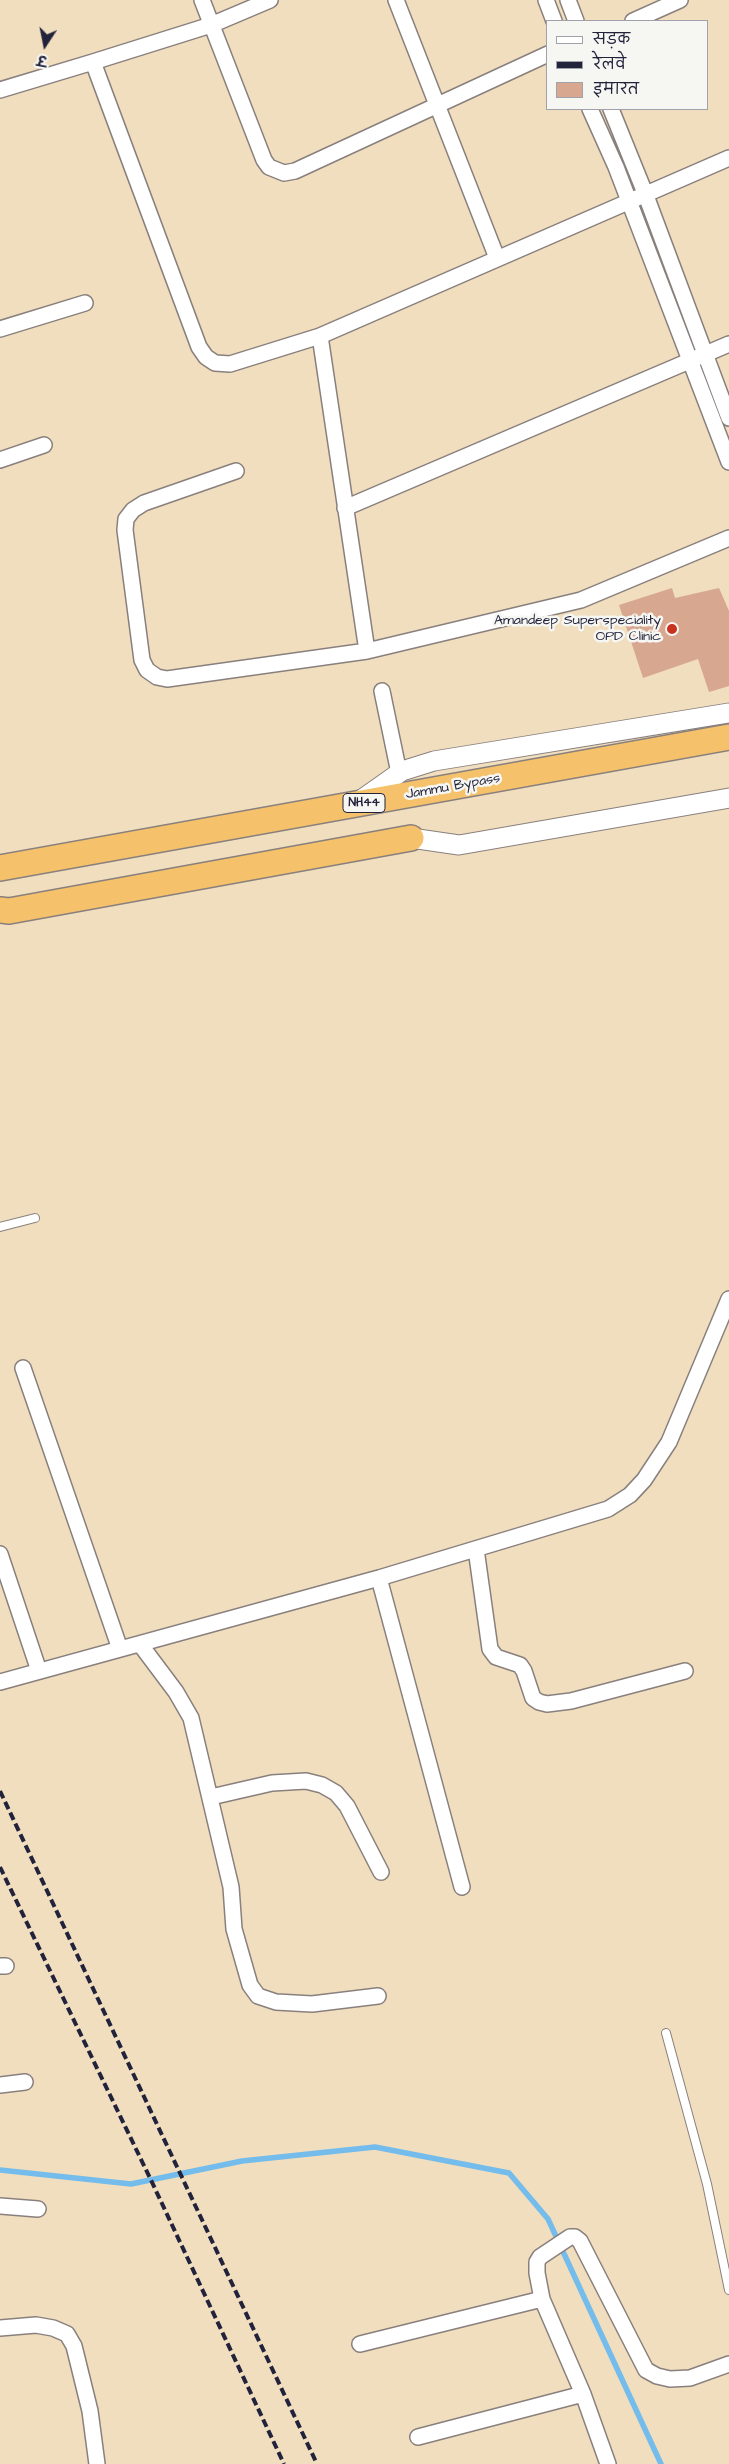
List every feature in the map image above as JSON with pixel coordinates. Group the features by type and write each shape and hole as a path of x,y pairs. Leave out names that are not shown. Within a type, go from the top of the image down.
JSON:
{"highway":[{"name":"Jammu Bypass","path":"0,868 729,737"},
{"path":"0,910 10,912 411,838"}],"street":[{"path":"202,0 264,160 276,172 295,171 546,55"},
{"path":"0,90 211,25 270,0"},
{"path":"396,0 497,258"},
{"path":"546,0 554,20"},
{"path":"568,0 576,20"},
{"path":"635,20 680,0"},
{"path":"93,62 199,347 206,357 215,363 230,364 320,336 729,158"},
{"path":"590,110 628,201 729,462"},
{"path":"611,110 645,193 729,418"},
{"path":"0,329 85,303"},
{"path":"320,336 344,508 367,651"},
{"path":"344,508 729,344"},
{"path":"0,460 44,445"},
{"path":"236,471 144,503 133,510 126,519 125,530 140,647 147,670 157,677 167,679 367,651 581,600 729,538"},
{"path":"382,691 399,773"},
{"path":"354,804 399,773 434,761 729,713"},
{"path":"411,838 459,845 729,798"},
{"path":"0,1682 379,1578 608,1508 630,1495 644,1480 669,1442 729,1299"},
{"path":"23,1368 120,1649"},
{"path":"476,1549 490,1649 496,1657 520,1665 527,1678 533,1698 539,1702 547,1704 571,1701 685,1671"},
{"path":"0,1554 39,1671"},
{"path":"379,1578 462,1886"},
{"path":"140,1644 176,1692 191,1718 232,1887 234,1930 250,1986 258,1996 276,2002 312,2004 378,1996"},
{"path":"211,1797 272,1783 306,1781 322,1785 336,1794 347,1806 382,1872"},
{"path":"0,2085 24,2082"},
{"path":"0,2206 38,2209"},
{"path":"608,2464 582,2394 542,2299 537,2262 549,2250 570,2238 575,2237 580,2241 646,2370 656,2376 670,2380 690,2378 729,2364"},
{"path":"360,2344 542,2299"},
{"path":"0,2328 36,2325 53,2328 67,2334 74,2346 90,2411 97,2464"},
{"path":"418,2437 582,2394"}],"lane":[{"path":"0,1227 35,1218"},
{"path":"666,2033 707,2184 729,2290"}],"building":[{"path":"672,588 675,598 719,588 729,611 729,686 709,692 698,659 643,678 619,605"}],"waterway":[{"path":"0,2170 131,2184 242,2161 375,2147 509,2173 548,2219 661,2464"}],"railway":[{"path":"0,1791 317,2464"},
{"path":"0,1867 150,2178 284,2464"}],"place":[{"name":"Amandeep Superspeciality OPD Clinic","path":"672,629"}]}
